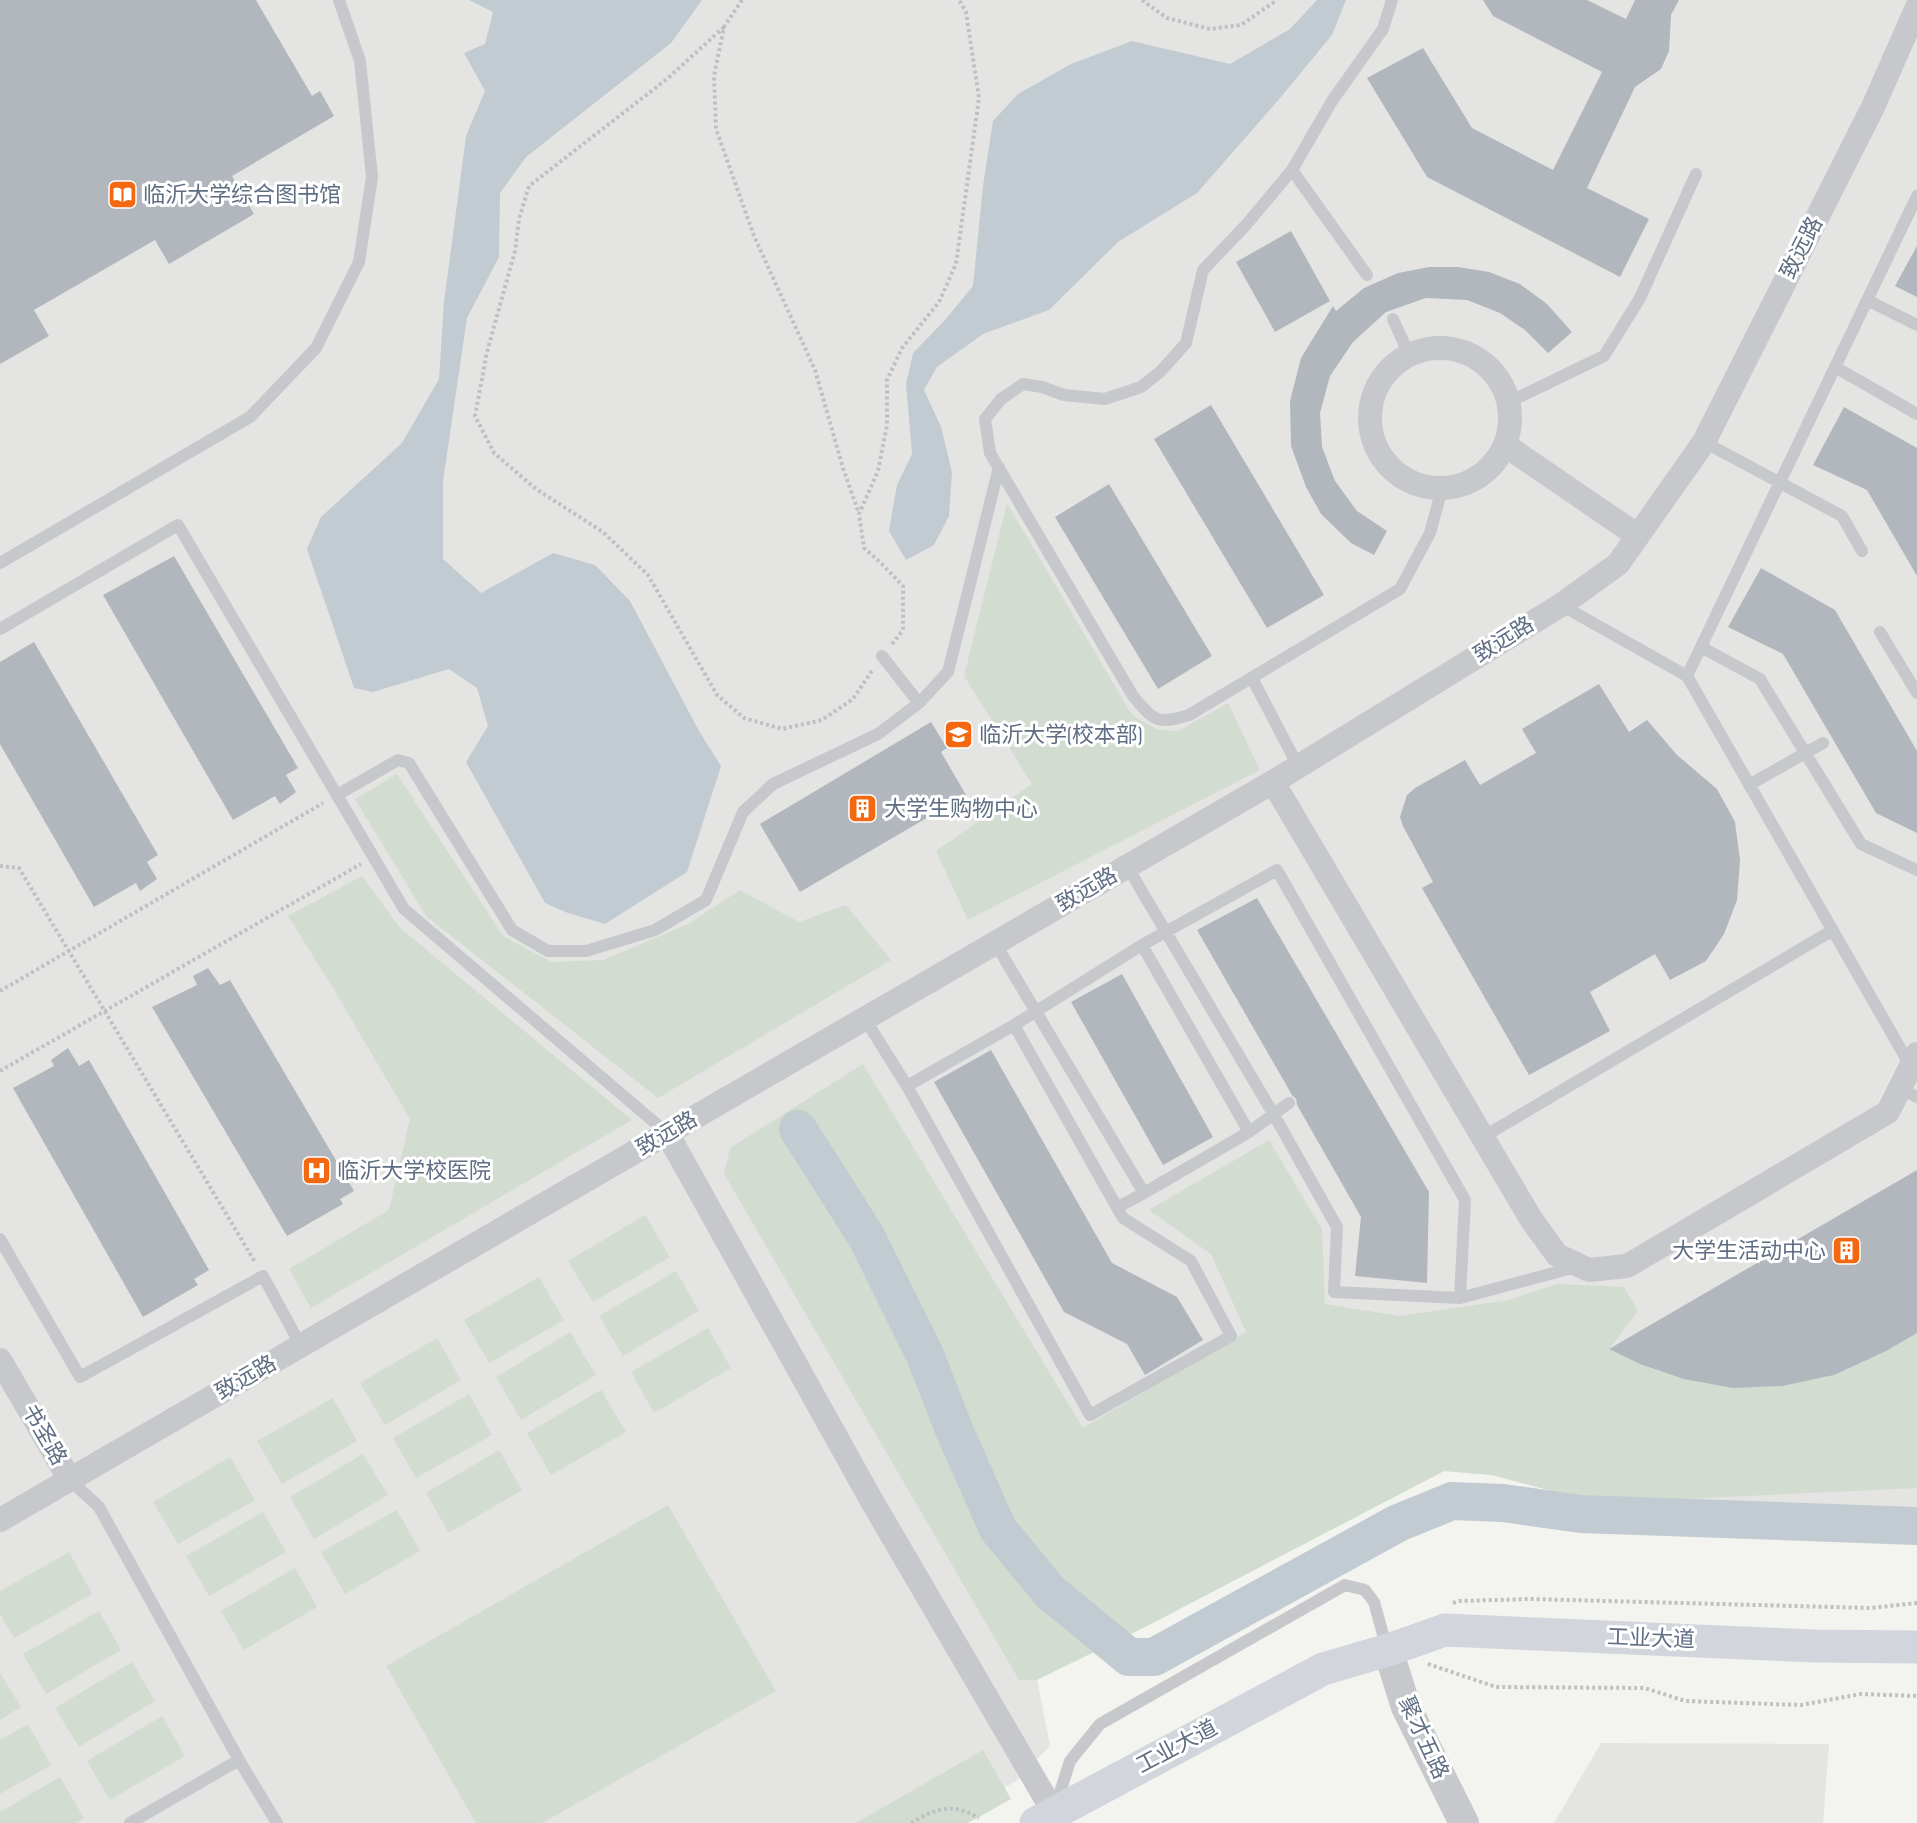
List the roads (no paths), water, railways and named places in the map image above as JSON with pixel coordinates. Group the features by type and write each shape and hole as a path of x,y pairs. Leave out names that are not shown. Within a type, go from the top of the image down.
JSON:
{"main road":[{"name":"工业大道","path":"1056,1820 1334,1686 1388,1650 1445,1630 1814,1646 1917,1647"},
{"name":"工业大道","path":"1388,1650 1917,1669"}],"street":[{"name":"致远路","path":"0,1520 1273,782 1561,605 1618,564 1704,442 1872,107 1917,7"},
{"path":"1439,347 1462,350 1482,361 1499,378 1509,402 1510,434 1499,458 1485,474 1463,485 1442,489 1421,486 1397,474 1383,459 1372,437 1371,405 1375,389 1386,372 1402,358 1418,350 1439,347"},
{"path":"1504,445 1638,536"},
{"path":"1273,782 1531,1219 1557,1255 1589,1270 1627,1266 1888,1112 1908,1093 1914,1060"},
{"path":"667,1133 873,1503 1056,1820"},
{"name":"书圣路","path":"0,1360 70,1480"},
{"name":"聚才五路","path":"1388,1650 1406,1707 1464,1823"}],"lane":[{"path":"0,563 250,417 316,348 359,262 372,177 360,61 339,0"},
{"path":"1392,0 1383,29 1332,101 1292,170 1246,225 1203,270 1186,343 1160,372 1141,387 1105,399 1064,395 1042,387 1023,384 1001,399 985,419 990,453 1133,696 1149,715 1168,721 1189,715 1400,589 1430,533 1442,489"},
{"path":"1292,170 1367,275"},
{"path":"1509,402 1604,356 1640,298 1696,174"},
{"path":"1687,676 1917,196"},
{"path":"1867,300 1917,325"},
{"path":"1393,319 1409,355"},
{"path":"1835,367 1917,414"},
{"path":"1704,442 1842,516 1862,551"},
{"path":"337,795 398,760 409,763 512,930 548,951 586,951 655,930 706,900 743,812 773,784 878,734 919,703 948,672 999,467"},
{"path":"0,629 178,525 404,909 667,1133"},
{"path":"1561,605 1687,676 1833,930 1914,1060"},
{"path":"1880,632 1917,693"},
{"path":"1701,647 1760,679 1861,844 1917,870"},
{"path":"882,656 919,703"},
{"path":"1252,678 1299,766"},
{"path":"1749,785 1822,743"},
{"path":"1127,866 1274,1115 1337,1227 1334,1292 1460,1298 1580,1266"},
{"path":"907,1086 1014,1024 1142,945 1277,870 1465,1200 1460,1298"},
{"path":"1483,1137 1833,930"},
{"path":"995,943 1144,1193"},
{"path":"1142,945 1249,1132"},
{"path":"865,1018 907,1086 1090,1414 1231,1336 1191,1261 1124,1218 1014,1024"},
{"path":"1118,1207 1249,1132 1289,1103"},
{"path":"0,1239 80,1377 263,1276 301,1346"},
{"path":"70,1480 99,1507 239,1760 277,1823"},
{"path":"1056,1820 1070,1761 1100,1724 1345,1585 1365,1590 1374,1602 1388,1650"},
{"path":"130,1823 239,1760"}],"waterway":[{"path":"798,1129 866,1236 925,1355 955,1432 998,1529 1050,1592 1129,1657 1154,1657 1398,1523 1452,1501 1503,1503 1581,1514 1917,1526"}],"place":[{"name":"临沂大学综合图书馆","path":"122,195"},
{"name":"临沂大学(校本部)","path":"958,735"},
{"name":"大学生购物中心","path":"863,809"},
{"name":"临沂大学校医院","path":"316,1171"},
{"name":"大学生活动中心","path":"1847,1251"}]}
